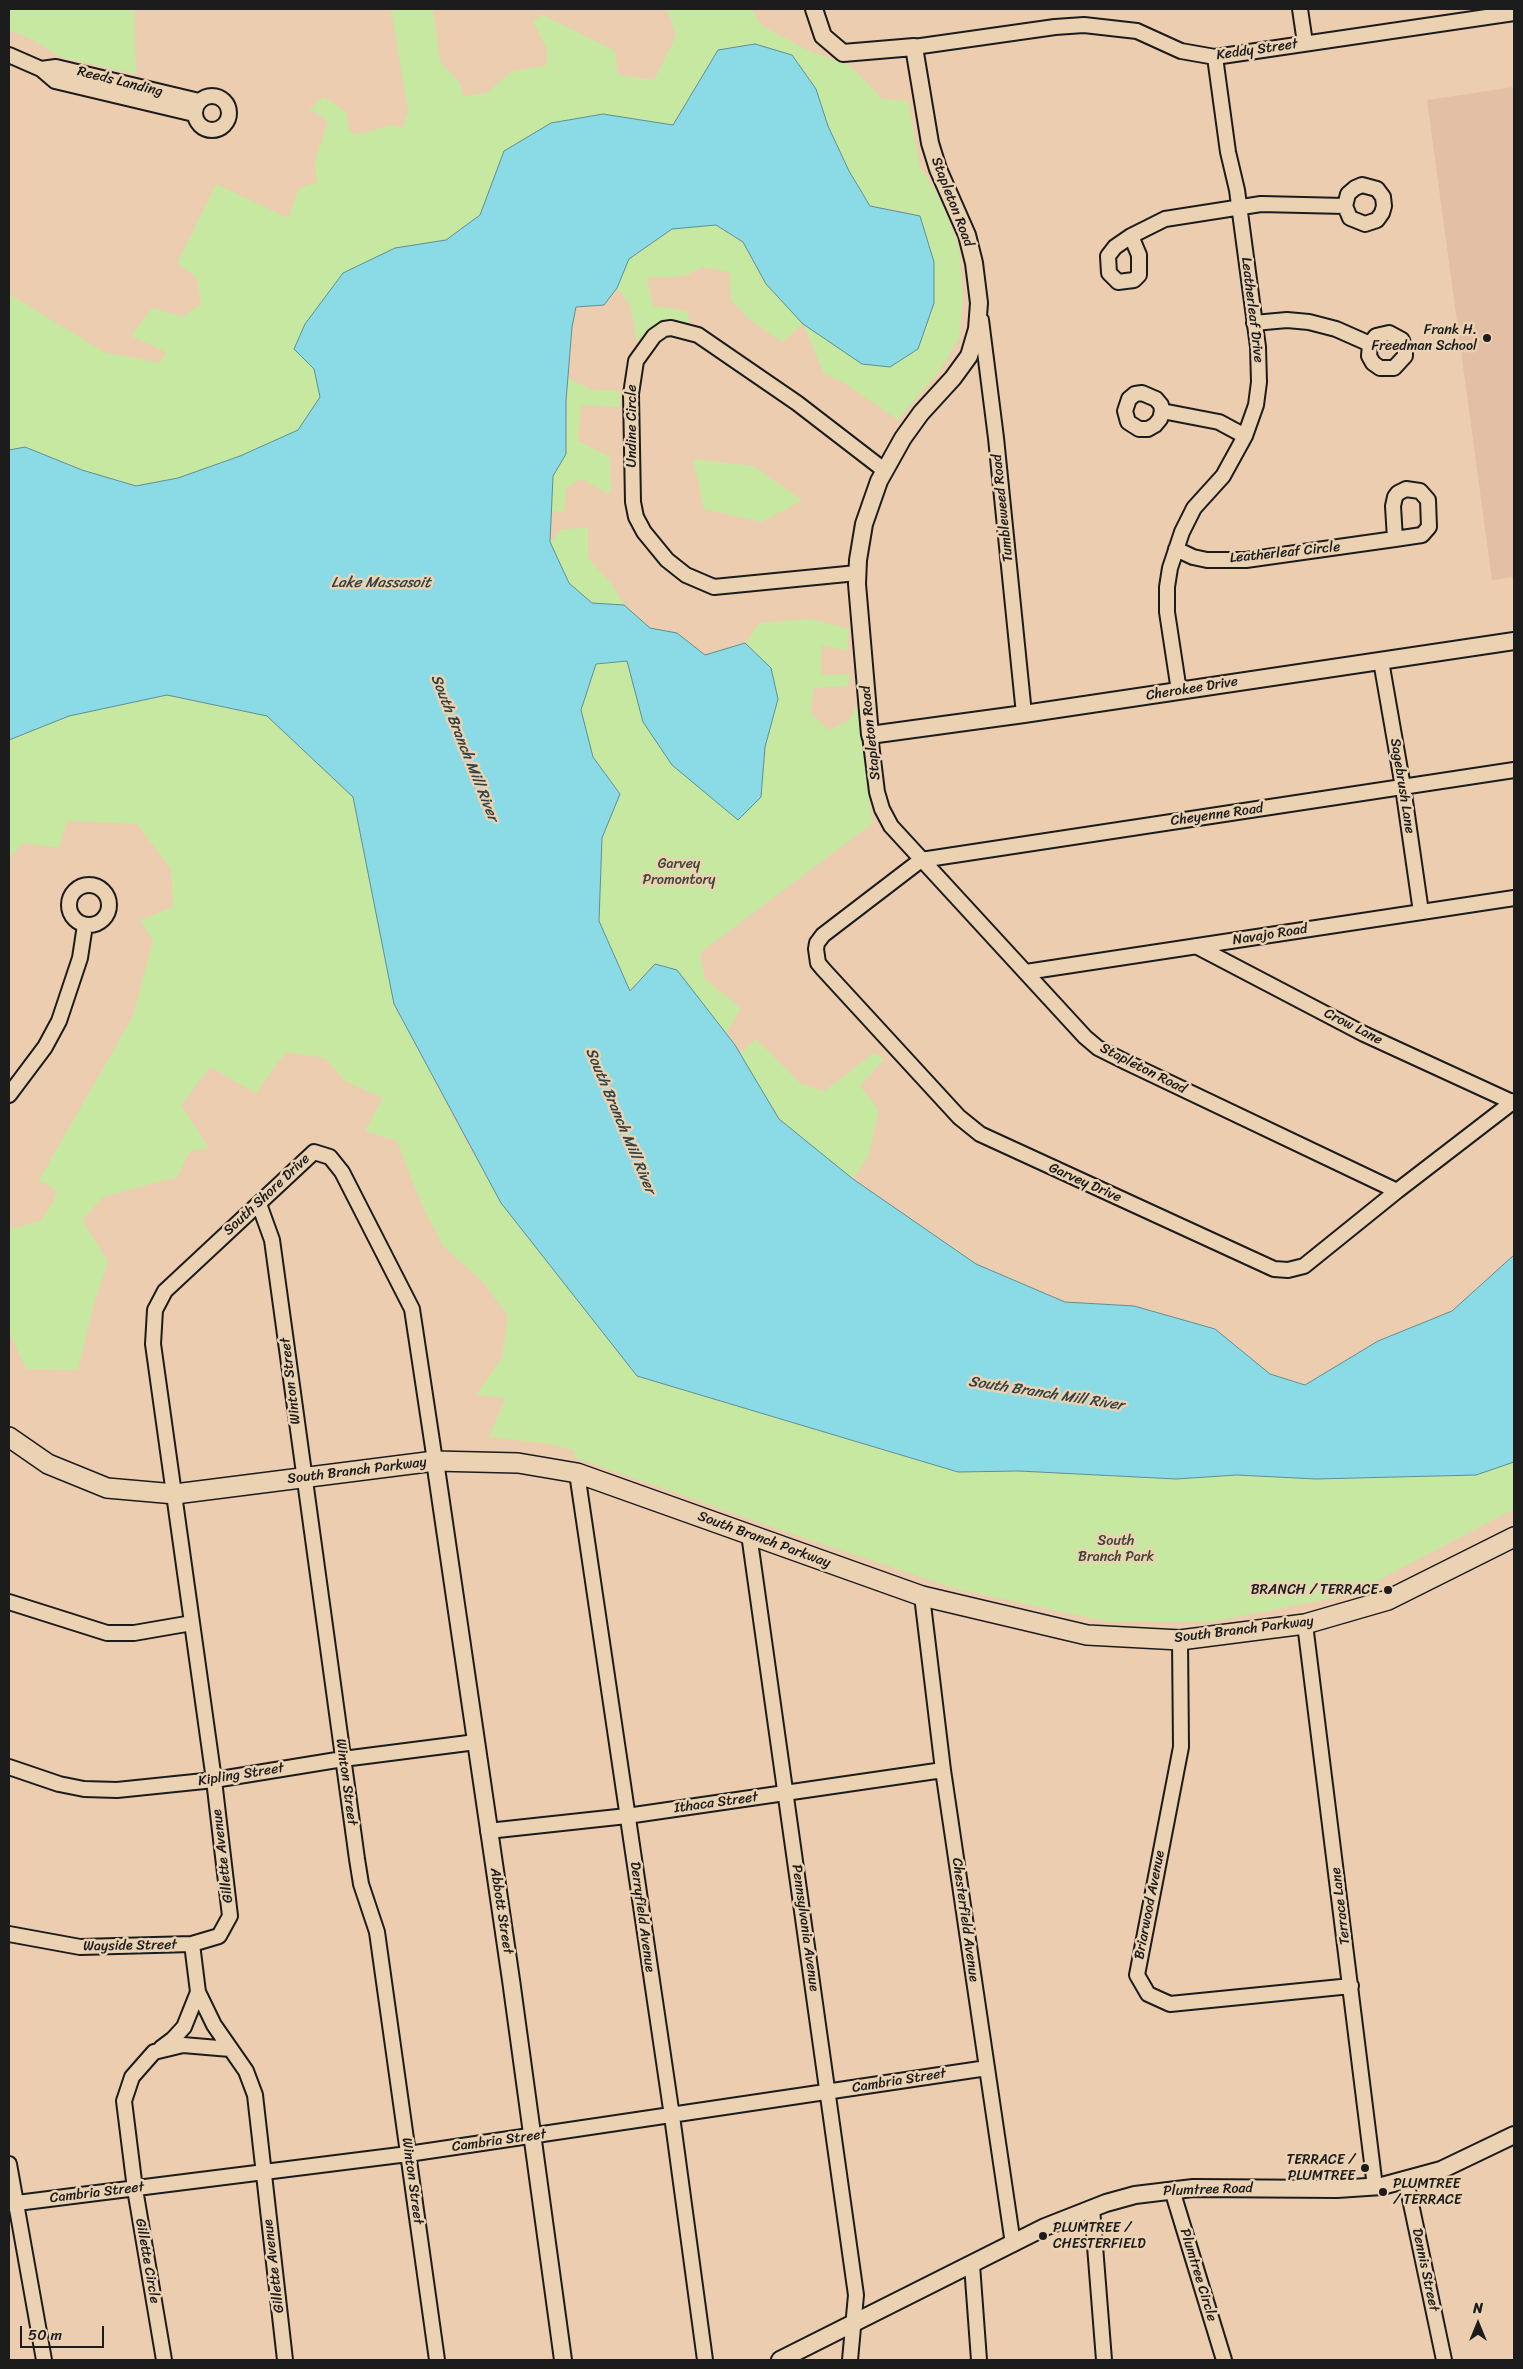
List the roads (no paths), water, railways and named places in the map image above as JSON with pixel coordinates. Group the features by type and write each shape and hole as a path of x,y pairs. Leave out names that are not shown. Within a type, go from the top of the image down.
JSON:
{"main road":[{"name":"South Branch Parkway","path":"9,1437 48,1464 107,1488 175,1494 435,1462 518,1463 577,1473 922,1596 1086,1635 1180,1640 1305,1624 1388,1600 1514,1537"}],"street":[{"name":"Keddy Street","path":"814,9 819,29 839,51 847,54 914,47 1055,27 1084,25 1137,32 1181,51 1214,57 1514,13"},
{"path":"1300,9 1305,43"},
{"name":"Stapleton Road","path":"914,47 930,143 938,168 967,235 974,263 979,302 977,329 969,356 953,378 920,413 884,470 864,524 857,573 875,783 882,808 891,826 921,860 1026,972 1079,1032 1104,1051 1396,1191"},
{"name":"Reeds Landing","path":"9,55 41,69 56,67 166,101 197,108"},
{"name":"Leatherleaf Drive","path":"1179,691 1169,629 1167,578 1176,549 1194,508 1223,476 1245,436 1256,405 1259,382 1259,360 1239,208 1228,152 1214,57"},
{"path":"1131,236 1151,225 1172,217 1276,203 1332,207 1346,206"},
{"name":"Tumbleweed Road","path":"979,302 996,438 1024,714"},
{"path":"1254,323 1287,320 1309,322 1336,329 1370,344"},
{"name":"Undine Circle","path":"857,573 714,587 686,575 667,560 644,532 636,518 633,502 630,394 636,361 654,336 664,329 672,328 698,334 797,403 884,470"},
{"path":"1162,411 1219,422 1245,436"},
{"name":"Leatherleaf Circle","path":"1176,549 1193,557 1207,560 1246,560 1395,539"},
{"name":"Cherokee Drive","path":"870,735 1514,641"},
{"name":"Sagebrush Lane","path":"1381,660 1403,787 1421,912"},
{"name":"Cheyenne Road","path":"921,860 1514,770"},
{"name":"Garvey Drive","path":"921,860 823,935 817,943 817,960 823,970 951,1108 980,1134 1257,1263 1279,1270 1296,1269 1304,1266 1396,1191 1513,1102"},
{"name":"Navajo Road","path":"1026,972 1514,898"},
{"path":"9,1095 45,1047 59,1022 80,958 85,924"},
{"name":"Crow Lane","path":"1196,946 1364,1034 1513,1102"},
{"name":"South Shore Drive","path":"175,1494 153,1344 155,1310 165,1291 314,1152 330,1158 342,1172 412,1309 435,1462"},
{"name":"Winton Street","path":"259,1204 272,1240 303,1478 359,1876 377,1932 437,2360"},
{"name":"Abbott Street","path":"435,1462 564,2360"},
{"name":"Derryfield Avenue","path":"577,1473 672,2116 705,2360"},
{"name":"Gillette Avenue","path":"175,1494 214,1780 230,1916 219,1936 192,1944 198,1992 207,2012 230,2049 246,2070 255,2095 285,2360"},
{"name":"Pennsylvania Avenue","path":"749,1534 856,2295 850,2360"},
{"name":"Chesterfield Avenue","path":"922,1596 943,1770 1013,2244"},
{"path":"9,1602 107,1633 134,1633 192,1623"},
{"name":"Terrace Lane","path":"1305,1624 1376,2187"},
{"name":"Briarwood Avenue","path":"1180,1640 1181,1747 1137,1975 1148,1994 1170,2004 1350,1986"},
{"name":"Kipling Street","path":"9,1767 59,1784 95,1790 126,1790 214,1780 343,1759 476,1742"},
{"name":"Ithaca Street","path":"488,1830 628,1816 943,1770"},
{"name":"Wayside Street","path":"9,1934 80,1948 192,1944"},
{"name":"Gillette Circle","path":"164,2360 135,2188 124,2101 132,2077 154,2052 173,2039 184,2027 198,1992"},
{"path":"154,2052 183,2045 230,2049"},
{"name":"Cambria Street","path":"12,2203 408,2154 987,2068"},
{"name":"Plumtree Road","path":"780,2360 1013,2244 1092,2208 1136,2195 1194,2188 1337,2190 1376,2187 1454,2165 1514,2135"},
{"path":"9,2164 12,2203 44,2360"},
{"name":"Dennis Street","path":"1406,2180 1444,2360"},
{"name":"Plumtree Circle","path":"1172,2190 1224,2360"},
{"path":"1092,2208 1104,2360"},
{"path":"972,2265 979,2360"}],"water":[{"name":"Lake Massasoit","path":"755,44 792,55 816,89 828,126 849,171 870,206 920,216 934,262 934,303 918,349 890,367 862,364 803,324 766,284 743,242 716,225 672,229 629,259 617,288 604,305 576,307 572,327 566,401 566,454 553,476 550,542 569,583 592,603 624,605 650,628 677,633 705,655 745,643 771,668 778,699 765,747 761,797 738,820 672,765 643,722 627,661 596,664 581,710 593,757 620,794 602,838 599,921 630,991 655,964 677,970 735,1045 779,1119 853,1179 976,1264 1065,1302 1134,1306 1215,1329 1270,1374 1305,1385 1378,1341 1452,1311 1514,1255 1514,1462 1476,1475 1316,1479 1237,1475 1176,1479 1019,1471 958,1472 637,1376 501,1203 394,1004 353,797 267,716 167,695 69,716 9,740 9,450 25,447 82,470 136,486 178,478 240,456 298,430 320,397 314,369 294,349 305,324 343,273 395,248 446,240 480,215 504,151 551,123 603,114 673,125 718,50"}],"place":[{"name":"Frank H. Freedman School","path":"1487,338"},
{"name":"BRANCH / TERRACE","path":"1388,1590"},
{"name":"TERRACE / PLUMTREE","path":"1365,2168"},
{"name":"PLUMTREE / TERRACE","path":"1383,2192"},
{"name":"PLUMTREE / CHESTERFIELD","path":"1043,2236"}],"water label":[{"name":"South Branch Mill River","path":"464,748"},
{"name":"South Branch Mill River","path":"620,1121"},
{"name":"South Branch Mill River","path":"1046,1394"}],"park label":[{"name":"Garvey Promontory","path":"679,872"},
{"name":"South Branch Park","path":"1116,1549"}]}
